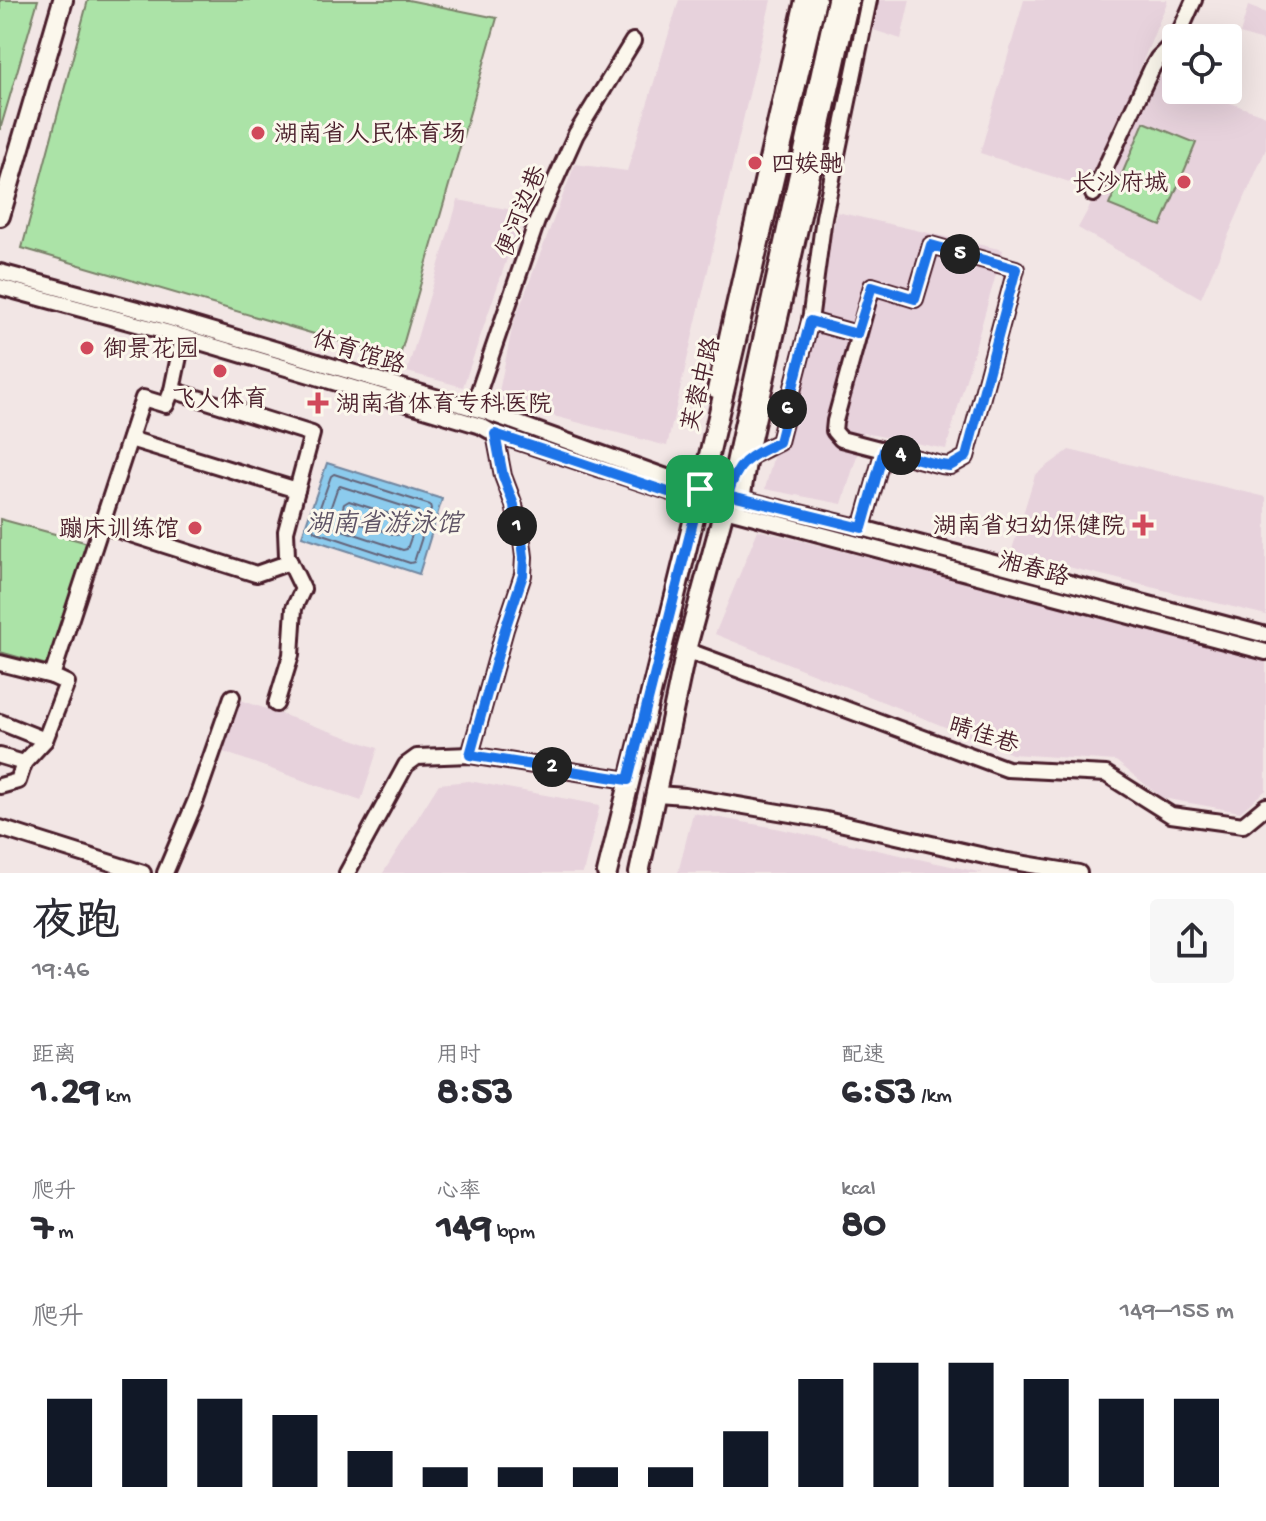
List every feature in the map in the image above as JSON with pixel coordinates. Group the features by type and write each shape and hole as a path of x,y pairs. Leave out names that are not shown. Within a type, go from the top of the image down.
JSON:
{"main road":[{"path":"0,177 54,0"},
{"path":"0,216 63,0"},
{"name":"芙蓉中路","path":"607,873 816,0"},
{"name":"芙蓉中路","path":"639,873 686,650 732,495 837,0"},
{"path":"732,495 749,457"}],"street":[{"name":"芙蓉中路","path":"697,492 803,0"},
{"path":"749,457 851,0"},
{"path":"749,457 779,442 810,321 824,217 869,0"},
{"path":"1184,24 1194,0"},
{"name":"便河边巷","path":"473,408 537,221 576,134 633,41"},
{"path":"1093,194 1152,68 1162,54"},
{"path":"931,245 1016,269 966,457 950,466 884,450 841,439 834,431 872,286 915,299 931,245"},
{"name":"体育馆路","path":"0,272 170,318 473,408 697,492"},
{"name":"体育馆路","path":"0,287 183,337 481,426 495,434 697,492"},
{"path":"810,321 857,334"},
{"path":"52,676 143,398 166,405 183,337"},
{"path":"172,390 312,434 286,531 287,556 303,589 294,608 291,655 276,704"},
{"path":"470,755 523,575 522,541 514,505 503,476 495,434"},
{"path":"130,439 297,490"},
{"path":"862,528 884,450"},
{"name":"湘春路","path":"697,492 732,495 1266,635"},
{"name":"湘春路","path":"732,495 1266,652"},
{"path":"102,525 256,574 290,562"},
{"name":"晴佳巷","path":"686,650 1007,769 1106,774 1171,815 1243,825 1266,806"},
{"path":"0,663 52,676 67,683 45,740 24,763 18,781 0,786"},
{"path":"165,873 196,800 232,697"},
{"path":"0,722 45,740"},
{"path":"347,873 406,765 417,757 470,755 628,780"},
{"path":"0,756 24,763"},
{"path":"657,794 826,820 1002,860 1079,873"},
{"path":"0,828 143,873"}],"shaded area":[{"path":"679,0 771,0 667,446 497,401 513,324 575,164 627,171"},
{"path":"860,0 910,0 901,39 855,24"},
{"path":"1024,0 1168,0 1132,88 1085,187 980,153"},
{"path":"1248,6 1266,13 1266,42 1242,35"},
{"path":"1160,77 1162,104 1233,104 1266,116 1266,149 1201,298 1078,228"},
{"path":"458,200 523,212 463,387 407,372"},
{"path":"837,212 1003,250 946,449 864,433 842,504 765,489"},
{"name":"湖南省妇幼保健院","path":"1069,450 1266,497 1266,615 1011,553 1035,475"},
{"path":"758,530 1266,657 1266,790 1240,812 1162,798 1116,761 1012,754 715,634"},
{"path":"232,697 378,748 361,801 215,749"},
{"path":"469,781 600,805 583,873 383,873 439,784"},
{"path":"693,813 776,828 983,873 678,873"}],"green space":[{"path":"0,0 38,0 0,130"},
{"name":"湖南省人民体育场","path":"88,0 408,0 497,18 399,359 22,248"},
{"path":"1144,122 1196,143 1161,226 1109,205"},
{"path":"0,519 88,543 47,665 0,652"}],"water":[{"name":"湖南省游泳馆","path":"327,463 442,499 419,574 302,536"}],"place":[{"name":"湖南省人民体育场","path":"258,133"},
{"name":"四娭毑","path":"755,163"},
{"name":"长沙府城","path":"1184,182"},
{"name":"御景花园","path":"87,348"},
{"name":"飞人体育","path":"220,371"},
{"name":"湖南省体育专科医院","path":"318,403"},
{"name":"湖南省妇幼保健院","path":"1143,525"},
{"name":"蹦床训练馆","path":"195,528"}],"route":[{"path":"700,489 698,502 495,434 503,476 514,505 522,541 523,575 470,755 628,780 698,502 725,509 728,495 862,528 884,450 950,466 966,457 1016,269 931,245 915,299 872,286 857,334 810,321 779,442 749,457 733,477 728,495 700,489"}]}
